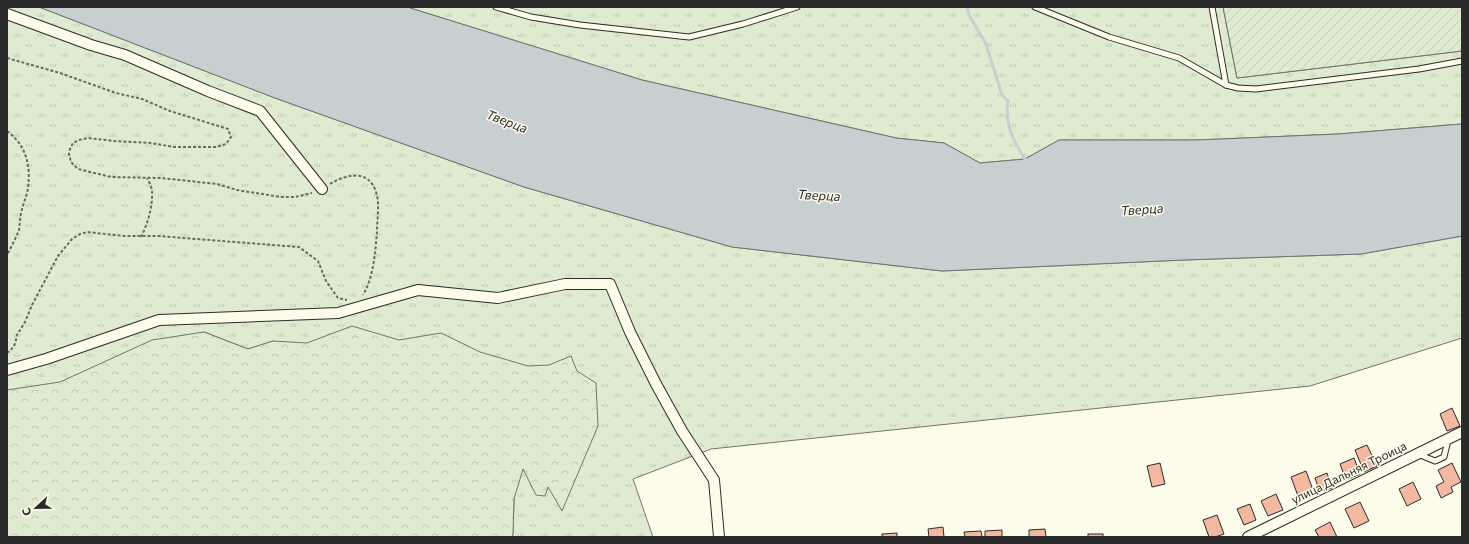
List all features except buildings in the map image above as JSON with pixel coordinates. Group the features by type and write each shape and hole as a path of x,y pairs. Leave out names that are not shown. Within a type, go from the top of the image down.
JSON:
{"street":[{"path":"7,14 92,45 125,55 208,91 260,111 322,189"},
{"path":"7,370 46,359 159,320 338,313 418,290 498,298 565,284 610,284 630,332 656,384 682,431 714,480 719,537"},
{"name":"улица Дальняя Троица","path":"1248,537 1462,432"}],"lane":[{"path":"496,7 567,23 689,37 743,24 797,7"},
{"path":"1035,7 1108,37 1179,58 1226,85 1238,88 1256,89 1419,69 1462,61"},
{"path":"1212,7 1226,85"},
{"path":"1418,454 1435,461 1444,457 1449,439"}],"path":[{"path":"7,58 60,72 116,93 142,100 170,111 228,129 231,137 226,144 216,147 174,147 151,143 88,138 73,143 70,149 69,154 71,162 78,169 111,177 147,178 218,184 237,190 281,197 295,197 311,194 348,176 359,175 370,180 376,192 378,211 375,258 368,286 361,297"},
{"path":"7,131 15,137 23,148 28,161 29,175 28,189 18,230 7,255"},
{"path":"141,236 147,224 151,207 152,189 147,178"},
{"path":"7,353 15,344 17,335 26,322 32,305 58,256 72,239 87,232 299,247 318,261 326,281 338,298 352,302"}],"green space":[{"path":"7,7 39,7 275,98 524,187 732,247 942,271 1361,254 1462,236 1462,338 1310,386 711,449 633,479 653,537 511,537 513,535 514,499 273,341 248,349 204,332 7,412"},
{"path":"407,7 1223,7 1237,78 1462,51 1462,124 1338,134 1197,140 1059,140 1025,159 980,163 944,143 896,138 642,80"},
{"path":"1223,7 1462,7 1462,51 1237,78"},
{"path":"352,326 399,340 441,333 480,352 528,366 549,365 571,356 577,371 596,383 598,426 562,511 548,487 545,496 536,495 523,469 514,499 513,535 511,537 7,537 7,390 60,382 152,340 204,332 248,349 273,341 307,343"}],"water":[{"name":"Тверца","path":"39,7 407,7 642,80 896,138 944,143 980,163 1025,159 1059,140 1197,140 1338,134 1462,124 1462,236 1361,254 942,271 732,247 524,187 275,98"}],"waterway":[{"path":"967,7 969,15 986,44 1002,95 1008,101 1007,116 1011,132 1025,159"}]}
